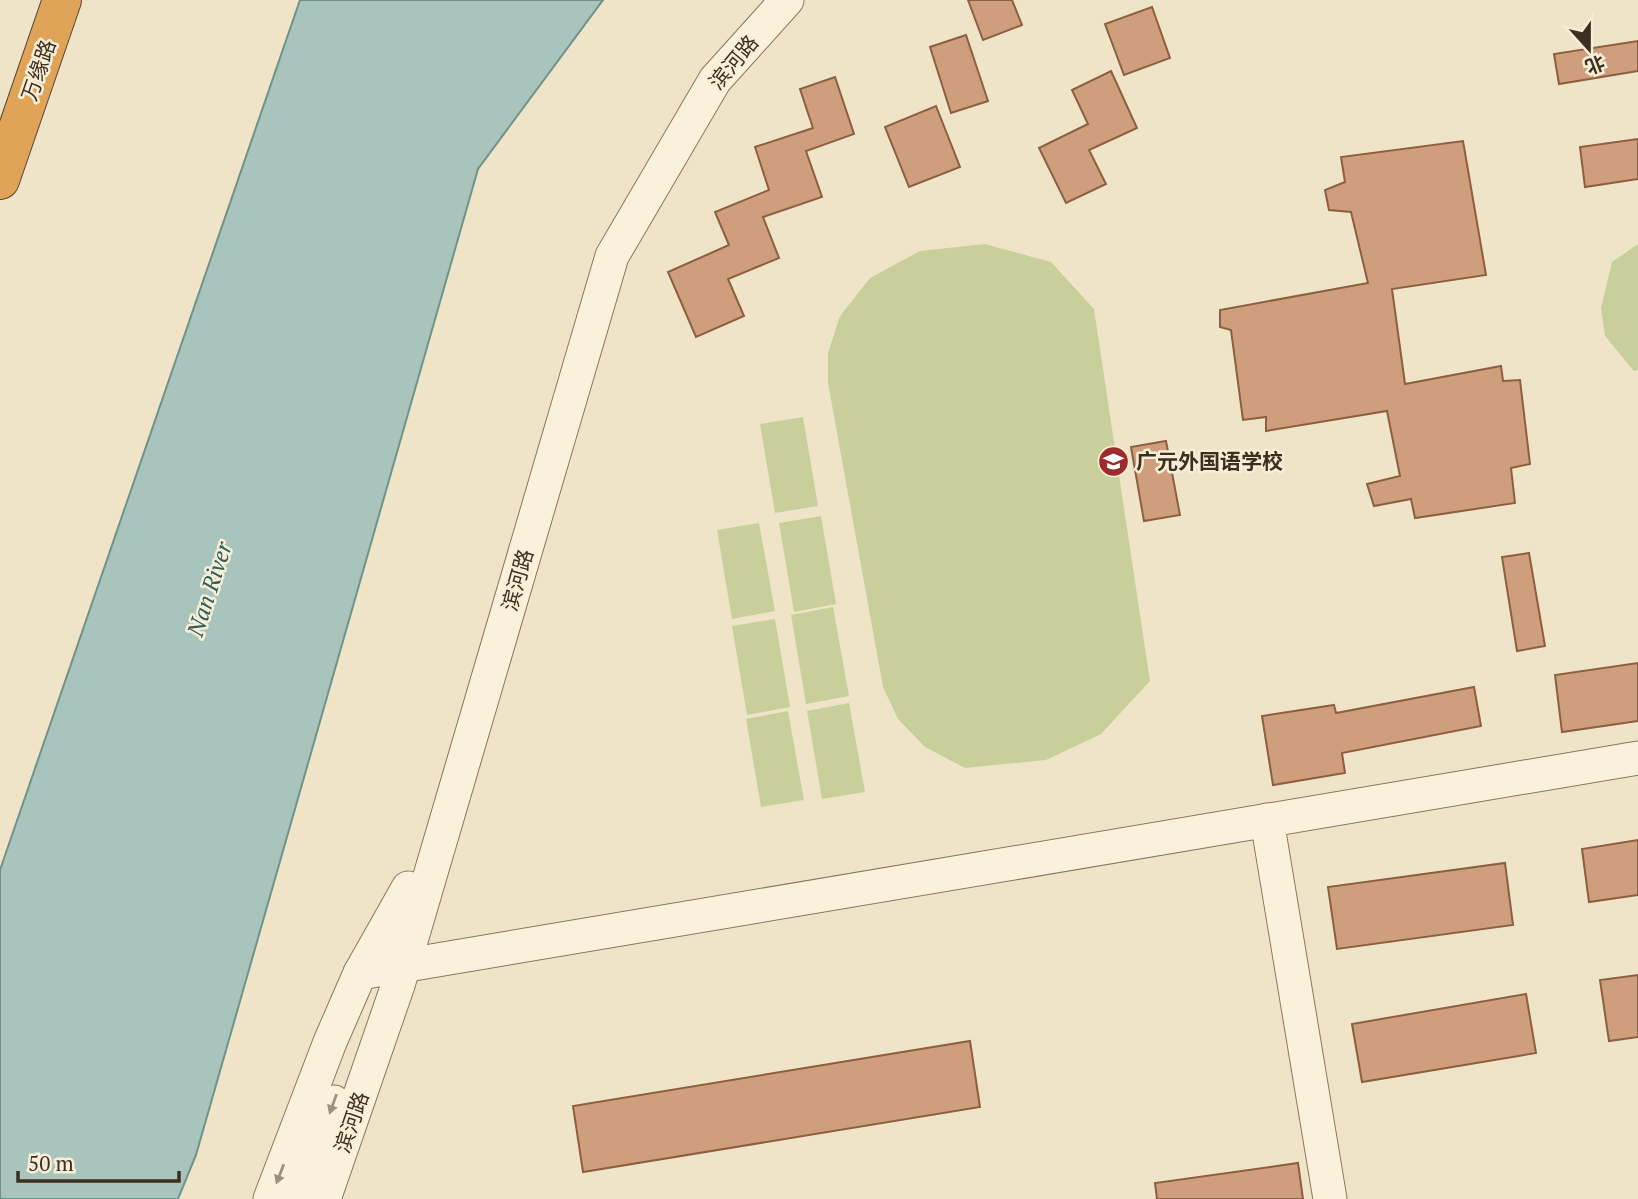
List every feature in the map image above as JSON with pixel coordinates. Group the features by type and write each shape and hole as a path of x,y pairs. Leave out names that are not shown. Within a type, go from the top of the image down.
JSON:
{"highway":[{"name":"万缘路","path":"0,127 44,0"},
{"name":"万缘路","path":"0,180 62,0"}],"street":[{"name":"滨河路","path":"318,1198 593,248 698,68 760,0"},
{"name":"滨河路","path":"383,977 612,256 715,80 787,0"},
{"path":"270,1199 330,1042 383,977 1268,827 1638,758"},
{"path":"1268,827 1638,775"},
{"path":"1268,827 1330,1199"}],"green space":[{"path":"985,244 1051,262 1094,309 1150,681 1101,734 1046,760 965,768 925,747 898,719 883,687 828,383 828,353 840,316 870,278 920,251"},
{"path":"1638,244 1638,370 1634,371 1605,336 1601,308 1612,262"},
{"path":"803,417 818,506 775,513 760,424"},
{"path":"821,516 836,604 794,612 779,523"},
{"path":"759,523 775,611 732,619 717,530"},
{"path":"833,607 849,696 806,704 791,615"},
{"path":"775,619 790,707 747,715 732,626"},
{"path":"849,703 865,792 822,799 807,711"},
{"path":"788,711 804,800 761,807 746,719"}],"water":[{"name":"Nan River","path":"300,0 603,0 478,169 196,1155 178,1199 0,1199 0,870"}],"building":[{"path":"968,0 1012,0 1022,25 983,40"},
{"path":"1152,7 1170,58 1124,75 1105,24"},
{"path":"966,35 988,101 951,113 930,47"},
{"path":"1638,41 1638,71 1559,84 1554,54"},
{"path":"1111,71 1137,128 1089,150 1106,184 1066,203 1039,148 1088,124 1072,90"},
{"path":"835,77 854,134 806,151 822,197 763,217 779,258 728,279 744,316 696,337 668,272 729,245 715,212 769,190 755,147 813,128 800,89"},
{"path":"936,106 960,167 909,187 885,127"},
{"path":"1638,139 1638,179 1585,187 1580,147"},
{"path":"1463,141 1486,275 1392,289 1405,384 1501,366 1503,381 1520,380 1530,464 1511,468 1515,503 1415,518 1411,499 1374,506 1367,484 1400,476 1387,411 1266,431 1266,417 1243,420 1231,330 1220,327 1220,310 1368,283 1351,212 1329,210 1325,190 1345,182 1341,157"},
{"path":"1166,441 1180,515 1144,521 1131,447"},
{"path":"1529,553 1545,646 1517,651 1502,557"},
{"path":"1638,663 1638,721 1562,732 1555,675"},
{"path":"1474,687 1481,726 1342,753 1345,773 1273,785 1262,716 1334,705 1336,713"},
{"path":"1638,840 1638,895 1589,902 1582,849"},
{"path":"1505,863 1513,925 1337,949 1328,887"},
{"path":"1638,975 1638,1037 1609,1041 1600,980"},
{"path":"1526,994 1536,1053 1362,1082 1352,1024"},
{"path":"970,1041 980,1107 583,1172 573,1106"},
{"path":"1298,1163 1303,1199 1157,1199 1155,1183"}],"place":[{"name":"广元外国语学校","path":"1113,461"}]}
